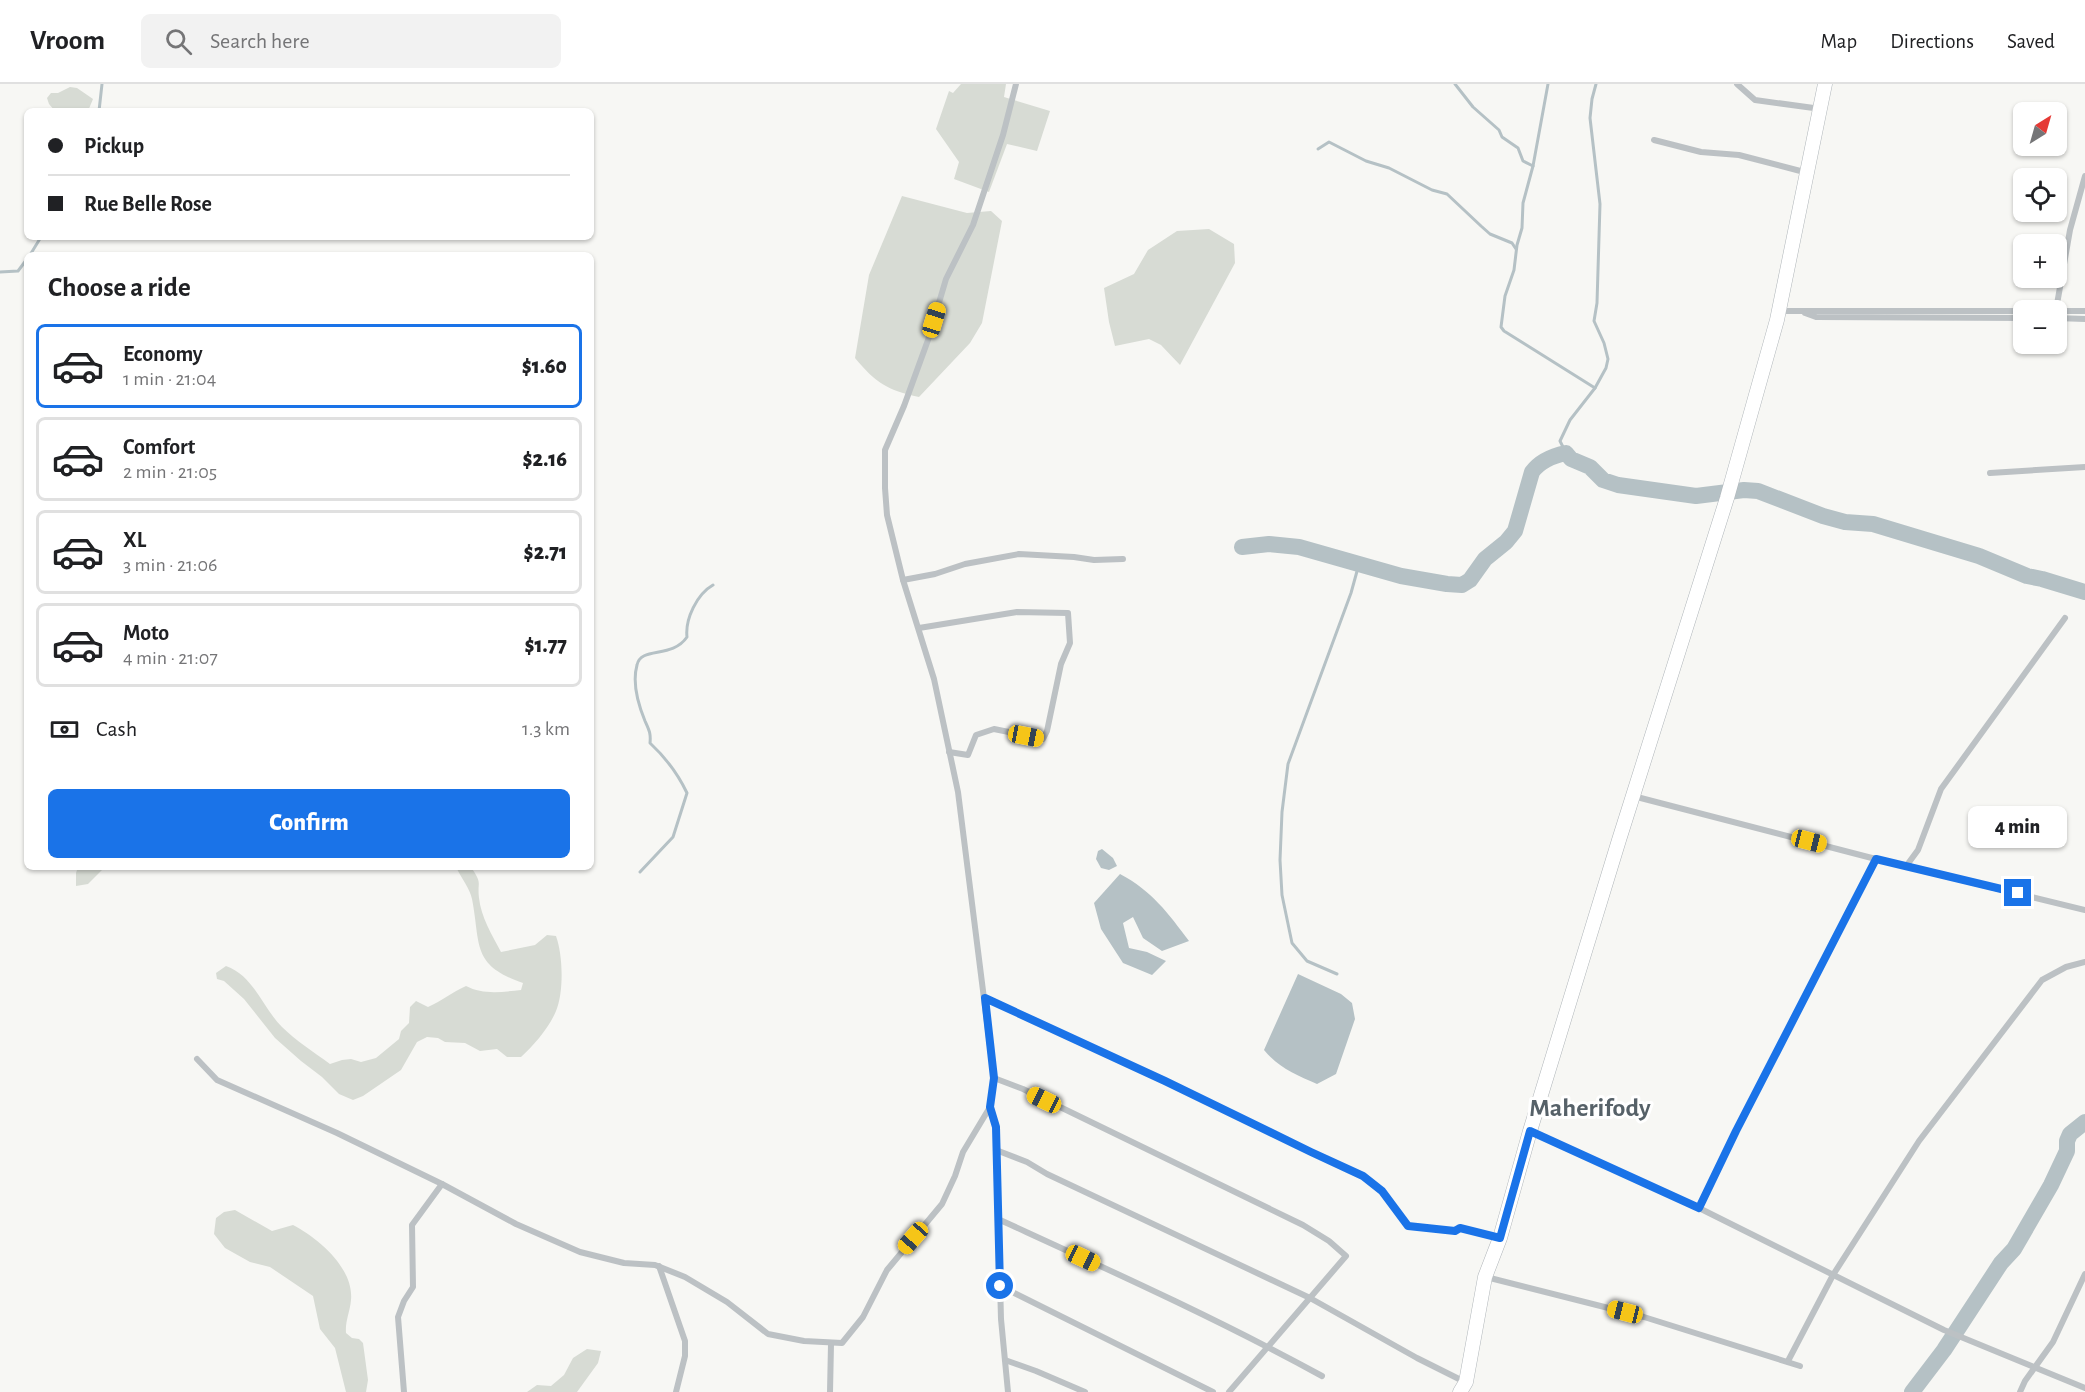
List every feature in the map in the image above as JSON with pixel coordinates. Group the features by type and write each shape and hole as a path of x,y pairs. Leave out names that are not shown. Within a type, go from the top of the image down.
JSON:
{"street":[{"path":"197,1059 217,1080 337,1133 442,1184 516,1224 580,1252 624,1263 659,1266 685,1276 727,1302 768,1334 831,1344 842,1343 863,1317 887,1270 942,1204 956,1176 963,1152 990,1107 994,1078 958,792 934,679 903,580 887,515 885,450 928,340 946,279 973,225 1003,135 1016,84"},
{"path":"1737,84 1755,100 1821,109"},
{"path":"996,1150 1027,1162 1047,1174 1310,1298 1463,1387 1485,1277 1500,1238 1530,1131 1734,472 1778,311 1825,84"},
{"path":"1654,140 1701,152 1739,155 1808,173"},
{"path":"2058,300 2070,230 2085,176"},
{"path":"1778,311 2013,318"},
{"path":"1871,314 2013,311"},
{"path":"2067,311 2085,311"},
{"path":"2067,318 2085,319"},
{"path":"1990,473 2085,467"},
{"path":"903,580 935,574 965,564 1019,554 1074,557 1094,561 1123,559"},
{"path":"919,628 1017,612 1068,613 1070,643 1062,664 1047,731 1043,739 994,729 976,735 968,755 949,752"},
{"path":"1907,865 1918,850 1941,789 2065,618"},
{"path":"1633,796 2085,910"},
{"path":"1699,1208 1736,1131 1876,859"},
{"path":"1788,1361 1833,1275 1919,1141 2042,980 2066,967 2085,962"},
{"path":"985,998 1363,1176 1382,1191 1408,1226 1455,1231 1460,1228 1500,1238"},
{"path":"994,1078 1023,1089 1282,1214 1329,1241 1346,1256 1229,1392"},
{"path":"990,1107 996,1127 1000,1286 1008,1392"},
{"path":"1530,1131 1699,1208 1944,1330 2085,1388"},
{"path":"404,1392 398,1317 413,1287 412,1225 442,1184"},
{"path":"998,1219 1150,1288 1268,1346 1322,1376"},
{"path":"659,1266 685,1341 685,1356 676,1392"},
{"path":"2020,1392 2025,1381 2053,1342 2085,1274"},
{"path":"1485,1277 1644,1317 1800,1366"},
{"path":"1000,1286 1213,1392"},
{"path":"2078,1286 2085,1290"},
{"path":"830,1392 831,1344"},
{"path":"1005,1360 1085,1392"}],"shaded area":[{"path":"961,84 1006,84 1004,97 1050,111 1037,151 1007,144 989,192 954,179 959,162 936,129 949,91 953,93"},
{"path":"70,87 77,88 93,99 89,108 52,108 47,98 51,93 58,93"},
{"path":"902,196 967,213 991,211 1002,221 982,323 970,343 919,397 883,384 869,374 855,358 869,275"},
{"path":"1209,229 1234,244 1235,263 1180,365 1161,345 1149,339 1115,346 1104,288 1134,274 1148,250 1177,231"},
{"path":"1102,849 1113,858 1117,866 1109,870 1101,868 1096,859 1098,851"},
{"path":"77,870 102,870 88,884 76,886"},
{"path":"458,870 473,870 477,877 482,912 501,952 535,945 547,935 556,936 562,974 559,1003 545,1030 521,1057 507,1057 497,1049 480,1051 465,1043 445,1042 438,1038 427,1037 417,1042 401,1070 363,1096 353,1100 339,1094 275,1038 244,999 224,981 217,979 216,973 226,966 244,977 282,1027 330,1064 342,1060 351,1059 361,1062 376,1058 399,1039 401,1031 409,1023 410,1007 416,1001 428,1007 466,986 486,992 521,990 523,983 494,969 481,952 468,888"},
{"path":"1120,874 1150,895 1189,941 1162,951 1143,938 1133,917 1123,923 1129,948 1147,952 1166,961 1152,975 1123,963 1101,929 1094,903"},
{"path":"1298,974 1341,994 1352,1003 1355,1019 1336,1074 1317,1084 1282,1066 1264,1050"},
{"path":"235,1210 272,1231 293,1225 323,1246 341,1266 347,1277 351,1300 346,1333 363,1343 368,1380 366,1392 346,1392 335,1348 320,1329 313,1296 270,1267 250,1262 225,1248 214,1234 216,1218 224,1212"},
{"path":"587,1349 601,1351 598,1363 577,1392 527,1392 537,1385 551,1386 564,1375 573,1358"}],"waterway":[{"path":"99,108 102,84"},
{"path":"1455,84 1473,107 1499,130 1502,137 1518,148 1523,161 1533,166"},
{"path":"1548,84 1533,166 1523,203 1522,228 1514,270 1505,296 1501,327 1595,388 1570,420 1560,441 1566,453"},
{"path":"1595,388 1606,368 1608,359 1594,321 1597,303 1600,204 1590,118 1596,84"},
{"path":"1318,149 1329,142 1366,161 1389,168 1432,190 1447,194 1490,234 1512,243 1516,249"},
{"path":"32,252 39,240"},
{"path":"0,272 18,271 24,263"},
{"path":"1242,547 1269,544 1299,547 1401,576 1462,585 1470,580 1485,559 1506,542 1515,531 1532,472 1547,460 1566,453 1571,459 1590,467 1603,480 1618,485 1696,496 1744,490 1758,491 1823,516 1845,522 1873,524 1979,556 2027,576 2085,592"},
{"path":"1337,974 1307,961 1292,943 1282,895 1280,860 1282,812 1288,764 1351,593 1359,564"},
{"path":"640,872 673,837 687,793 671,766 650,743 649,732 636,693 637,665 644,656 681,644 687,637 688,623 693,608 702,594 713,585"},
{"path":"1912,1392 1944,1350 2001,1263 2014,1249 2051,1185 2067,1151 2070,1134 2085,1122"}],"district":[{"name":"Maherifody","path":"1590,1108"}],"route":[{"path":"1000,1286 996,1127 990,1107 994,1078 985,998 1363,1176 1382,1191 1408,1226 1455,1231 1460,1228 1500,1238 1530,1131 1699,1208 1736,1131 1876,859 2018,893"}]}
